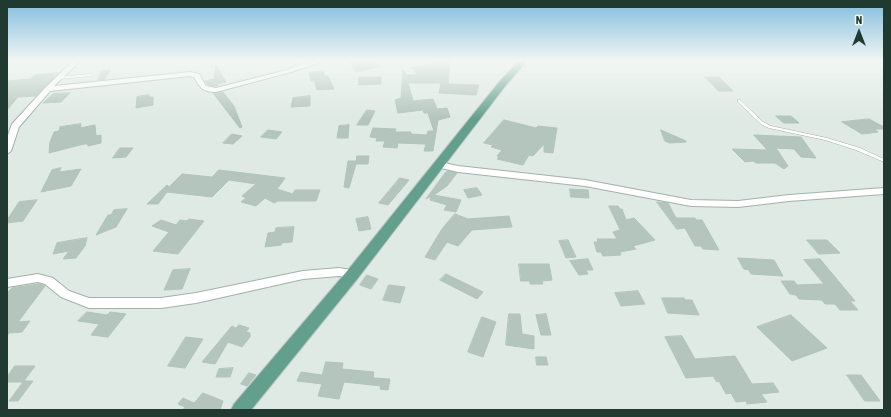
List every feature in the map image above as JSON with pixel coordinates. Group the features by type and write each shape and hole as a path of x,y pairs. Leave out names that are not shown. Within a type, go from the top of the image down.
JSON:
{"main road":[{"path":"240,410 353,274 505,80"}],"street":[{"path":"7,151 15,126 56,80"},
{"path":"48,89 129,80"},
{"path":"200,80 203,87 209,90 216,90 253,80"},
{"path":"440,164 458,169 585,183 691,203 738,204 789,198 884,191"},
{"path":"7,283 38,278 49,281 65,294 89,303 161,303 196,298 303,275 339,272 353,274"}],"lane":[{"path":"740,101 762,123 826,139 858,149 884,161"}],"building":[{"path":"52,80 36,96 18,97 7,110 7,81"},
{"path":"225,80 226,82 217,84 218,86 208,85 205,81"},
{"path":"314,80 330,80 334,89 317,90"},
{"path":"359,80 381,80 381,84 359,85"},
{"path":"402,80 448,80 448,84 479,85 476,95 439,93 441,83 408,83 413,101 433,99 437,109 447,108 450,117 438,120 433,151 424,151 426,144 398,143 397,148 383,147 385,141 376,141 377,138 370,137 373,128 396,129 395,132 411,132 411,134 427,135 428,131 434,131 428,113 424,113 423,110 398,113 395,100 401,98"},
{"path":"708,80 722,80 733,91 719,91"},
{"path":"223,92 234,106 242,127 240,128 213,93"},
{"path":"70,93 61,102 43,103 53,94"},
{"path":"149,95 149,97 153,97 153,105 136,108 137,97"},
{"path":"310,96 310,106 291,107 293,98"},
{"path":"367,110 375,111 368,125 357,125"},
{"path":"776,116 791,116 799,123 784,123"},
{"path":"869,119 884,127 884,129 874,129 878,132 862,134 842,122"},
{"path":"504,120 536,128 538,126 557,128 553,153 544,152 544,144 533,156 529,155 523,165 497,159 499,157 497,156 502,150 491,147 493,145 484,143"},
{"path":"81,124 80,128 95,125 96,136 101,135 101,143 88,146 88,144 84,144 49,153 50,142 54,132 59,131 60,127"},
{"path":"349,125 348,138 337,138 339,126"},
{"path":"268,130 282,132 276,139 261,137"},
{"path":"661,130 686,142 670,143 665,141"},
{"path":"232,134 242,136 233,144 223,143"},
{"path":"754,135 801,137 816,158 801,157 794,149 776,148 788,166 784,169 775,163 756,163 753,161 745,162 732,149 767,150"},
{"path":"120,148 133,148 126,157 113,158"},
{"path":"357,156 369,156 368,164 356,164 349,188 344,187 348,161 356,161"},
{"path":"61,168 59,172 81,169 71,186 41,192 52,170"},
{"path":"219,170 285,178 277,189 293,194 295,190 320,190 316,201 278,201 274,203 265,198 256,206 241,202 246,198 242,196 256,184 229,180 212,197 167,192 158,204 147,204 167,185 169,187 182,174 212,177"},
{"path":"448,171 457,173 447,186 434,195 461,200 456,212 444,210 447,205 430,200 431,196 426,199"},
{"path":"400,178 409,180 388,205 379,203"},
{"path":"477,188 482,195 468,198 464,190"},
{"path":"570,189 588,190 589,198 571,197"},
{"path":"37,200 23,221 7,223 7,220 19,202"},
{"path":"657,202 668,203 676,218 695,218 696,220 702,220 719,250 703,249 701,246 695,246 685,228 677,229"},
{"path":"609,206 618,206 622,209 626,220 634,218 655,240 633,246 636,249 620,252 621,255 603,256 601,252 597,252 594,242 598,242 597,239 617,239 613,232 620,230"},
{"path":"127,209 116,227 96,235 108,215 111,215 114,210"},
{"path":"455,214 468,219 509,216 512,227 472,230 458,246 447,242 435,260 425,257 442,229"},
{"path":"368,217 371,229 359,231 356,219"},
{"path":"189,219 204,221 178,254 153,251 169,232 152,226 161,220 176,225 180,220 187,221"},
{"path":"294,227 292,242 265,247 268,233 275,232 276,228"},
{"path":"87,238 85,246 76,258 63,259 69,251 53,254 57,243"},
{"path":"568,240 576,257 566,258 559,241"},
{"path":"807,240 827,240 840,253 819,254"},
{"path":"738,258 774,260 783,276 751,274 749,270 744,269"},
{"path":"588,259 593,270 586,270 588,274 579,275 570,261"},
{"path":"820,259 855,301 850,301 858,310 840,310 835,304 825,304 822,300 799,299 796,295 790,294 781,281 794,281 797,285 824,284 804,260"},
{"path":"519,264 549,264 552,280 542,281 543,284 530,284 530,281 521,281"},
{"path":"190,269 182,289 164,290 173,270"},
{"path":"446,274 483,292 477,299 440,280"},
{"path":"367,275 378,279 371,289 360,285"},
{"path":"40,284 45,286 18,322 30,321 22,332 9,333 7,336 7,293 12,288"},
{"path":"389,285 405,287 400,303 383,300"},
{"path":"638,291 645,304 621,306 615,293"},
{"path":"662,298 684,298 685,300 692,300 699,315 668,313"},
{"path":"87,312 107,315 110,312 126,314 108,337 91,335 99,324 78,321"},
{"path":"509,314 520,314 522,334 534,336 534,349 506,345"},
{"path":"546,314 551,335 541,335 536,315"},
{"path":"791,315 827,348 792,361 757,327"},
{"path":"482,317 496,322 483,357 468,352"},
{"path":"239,325 249,328 246,332 250,333 250,337 242,347 228,342 215,364 202,362 232,326 236,328"},
{"path":"682,336 695,359 735,356 752,384 773,383 779,392 761,394 767,402 747,404 746,401 736,402 731,393 726,394 719,381 717,382 713,376 686,378 665,337"},
{"path":"186,337 203,339 185,368 168,366"},
{"path":"536,357 546,357 548,365 537,365"},
{"path":"326,362 343,363 342,369 374,372 373,378 390,379 388,390 380,389 381,386 344,382 339,399 318,396 322,384 297,381 301,372 322,375"},
{"path":"15,366 35,366 24,381 33,381 18,401 9,401 23,382 7,382 7,377"},
{"path":"233,368 230,377 216,377 219,369"},
{"path":"249,373 256,375 247,386 241,384"},
{"path":"847,375 861,375 880,401 865,401"},
{"path":"203,393 223,401 220,410 183,410 185,407 178,404 183,398 194,403"}]}
